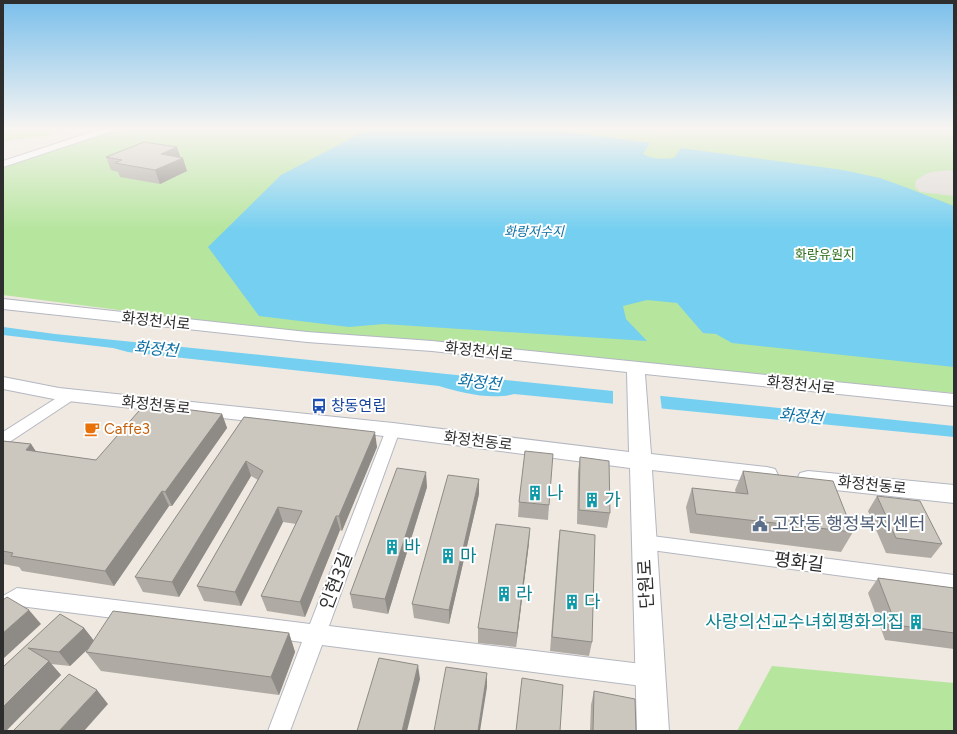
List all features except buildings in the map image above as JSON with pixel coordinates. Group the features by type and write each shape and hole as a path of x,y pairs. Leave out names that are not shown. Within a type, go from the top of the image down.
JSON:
{"street":[{"name":"화정천서로","path":"3,304 307,337 432,346 636,372 954,400"},
{"name":"단원로","path":"636,372 653,731"},
{"name":"화정천동로","path":"3,383 71,395 394,430 640,450 954,494"},
{"path":"3,439 71,395"},
{"name":"인현3길","path":"279,731 394,430"},
{"name":"평화길","path":"644,542 954,583"},
{"path":"3,608 17,597 650,676"}],"green space":[{"name":"화랑저수지","path":"3,162 954,162 954,393 234,325 3,295"},
{"path":"772,666 954,683 954,731 737,731"}],"shaded area":[{"path":"949,170 954,172 954,196 920,192 915,187 916,180 926,174"}],"water":[{"name":"화랑저수지","path":"305,162 786,162 843,170 880,178 954,206 954,367 732,343 716,334 703,333 677,303 647,300 623,306 626,319 647,341 384,324 349,327 259,316 208,247 281,175"},
{"name":"화정천","path":"3,327 55,334 954,426 954,437 514,394 505,396 476,395 439,386 128,352 113,348 3,335"}],"pier":[{"path":"613,389 660,394 662,411 613,406"}],"place":[{"name":"창동연립","path":"319,406"},
{"name":"Caffe3","path":"92,429"},
{"name":"나","path":"535,493"},
{"name":"가","path":"592,500"},
{"name":"고잔동 행정복지센터","path":"760,524"},
{"name":"바","path":"392,547"},
{"name":"마","path":"448,556"},
{"name":"라","path":"504,594"},
{"name":"다","path":"572,602"},
{"name":"사랑의선교수녀회평화의집","path":"916,622"}],"park label":[{"name":"화랑유원지","path":"825,254"}]}
